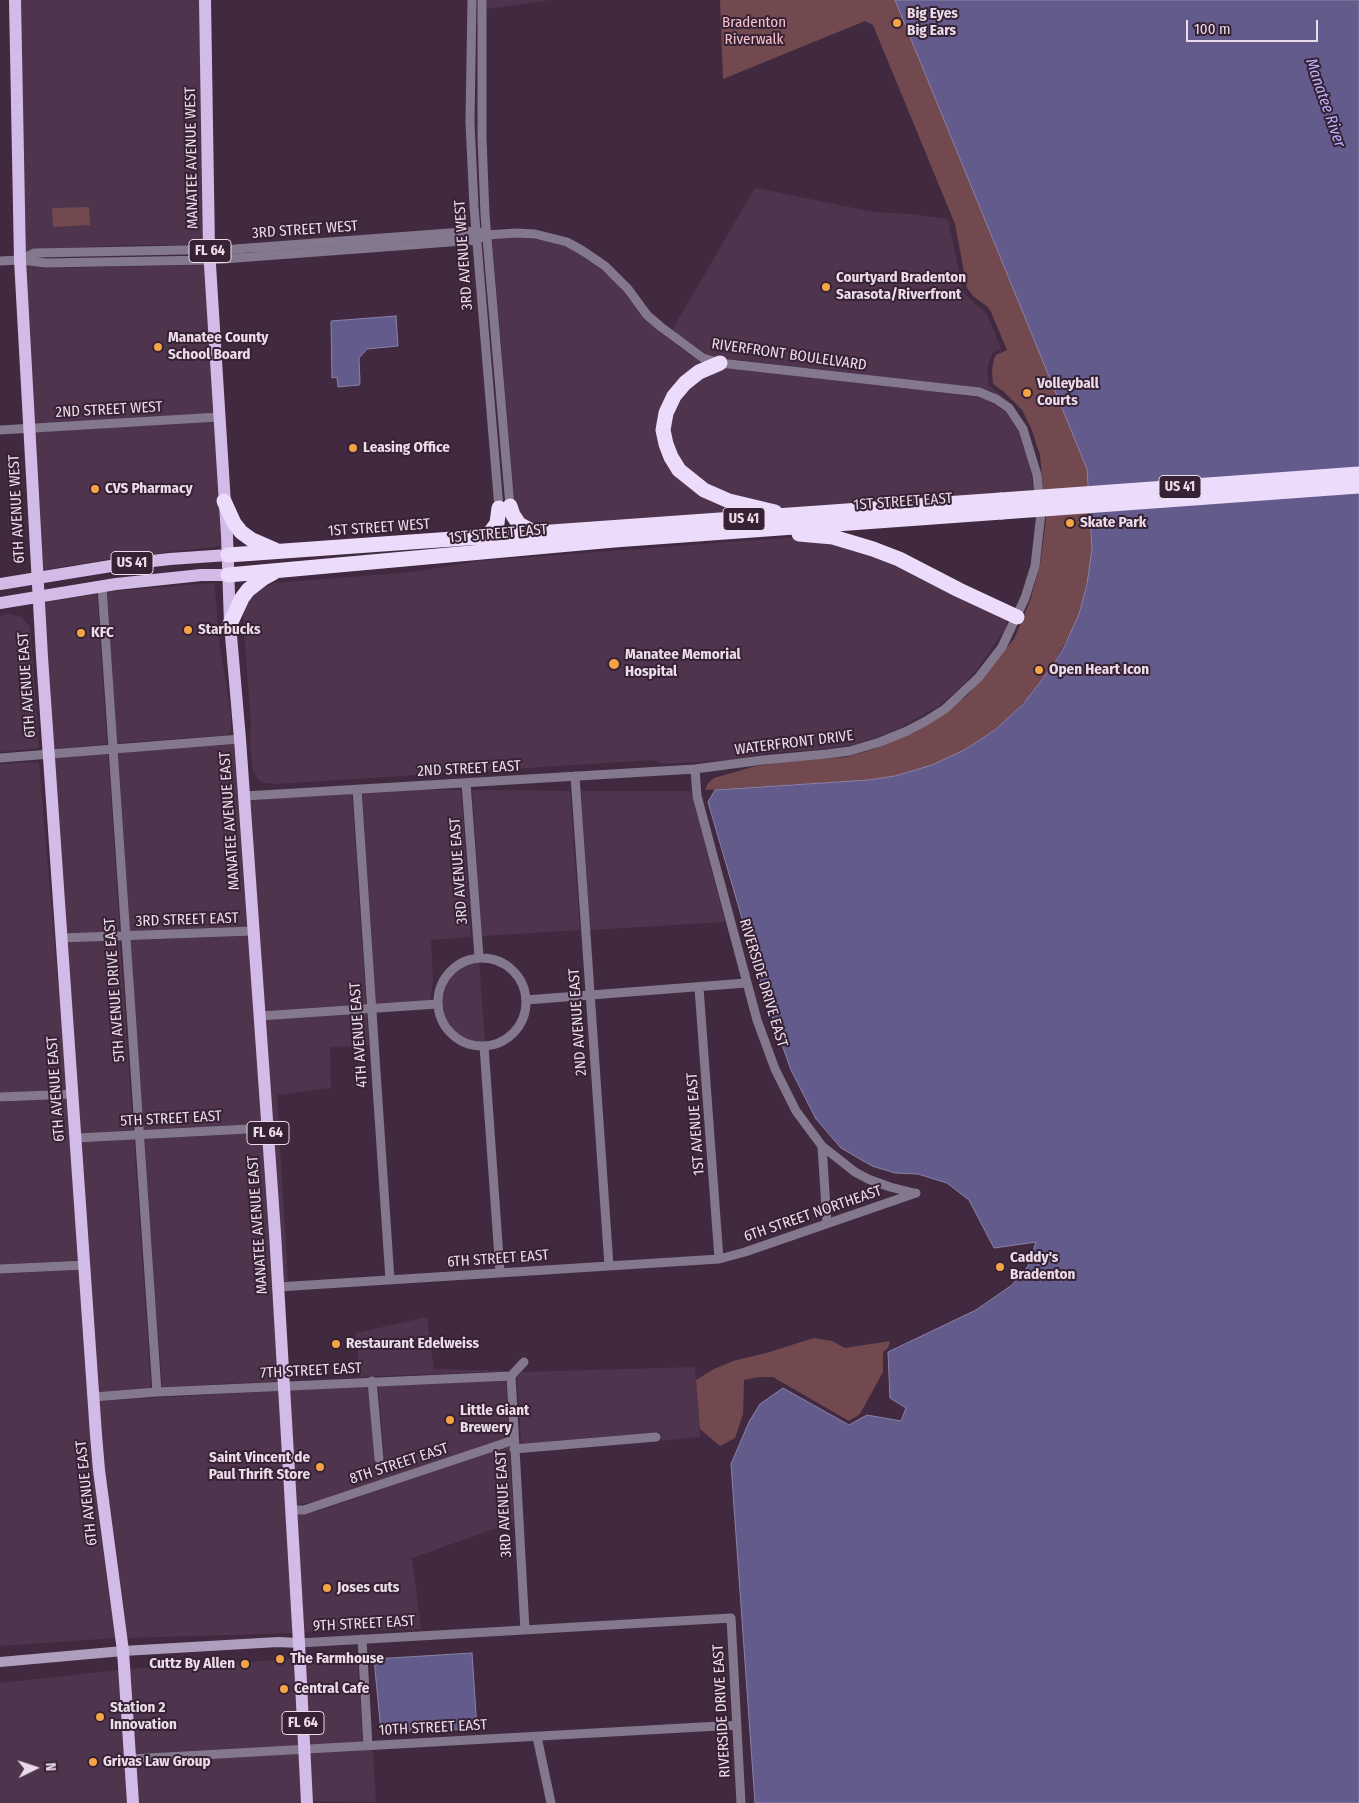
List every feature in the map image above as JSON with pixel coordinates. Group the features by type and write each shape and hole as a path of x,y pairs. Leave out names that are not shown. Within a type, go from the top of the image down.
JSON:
{"highway":[{"path":"720,363 699,372 685,383 674,396 666,413 663,430 671,457 686,477 716,496 752,507 791,515"},
{"name":"US 41","path":"1001,506 1359,474"},
{"name":"US 41","path":"1001,506 1359,486"},
{"path":"224,501 234,523 241,532 252,540 278,552"},
{"name":"1ST STREET WEST","path":"228,555 791,515 1001,506"},
{"name":"1ST STREET EAST","path":"228,575 614,540 750,530 1001,506"},
{"path":"487,537 497,524 504,507 518,522 537,534"},
{"path":"750,530 833,538 860,544 899,559 959,590 1018,617"},
{"path":"230,624 242,598 250,588 277,571"}],"main road":[{"name":"6TH AVENUE WEST","path":"15,0 20,260 38,597"},
{"name":"MANATEE AVENUE WEST","path":"205,0 210,255 228,555"},
{"name":"1ST STREET WEST","path":"0,584 117,565 228,555"},
{"name":"MANATEE AVENUE EAST","path":"228,555 230,624 245,796 268,1128 307,1803"},
{"name":"1ST STREET EAST","path":"0,603 160,579 228,575"},
{"name":"6TH AVENUE EAST","path":"38,597 99,1470 123,1651 133,1803"}],"street":[{"name":"3RD AVENUE WEST","path":"472,0 470,107 476,235 487,374 504,507"},
{"name":"3RD AVENUE WEST","path":"482,0 482,138 486,234 498,370 504,507"},
{"path":"470,107 483,106"},
{"name":"3RD STREET WEST","path":"0,261 20,260 46,263 126,262 516,233 535,234 567,242 594,258 619,278"},
{"name":"3RD STREET WEST","path":"20,260 34,253 125,250 210,255"},
{"path":"125,250 126,262"},
{"name":"RIVERFRONT BOULELVARD","path":"619,278 647,315 703,358 720,363 957,390"},
{"path":"487,374 498,370"},
{"name":"WATERFRONT DRIVE","path":"695,769 827,754 880,742 907,731 945,709 975,682 1002,647 1018,617 1031,581 1040,528 1040,496 1034,461 1023,429 1009,408 988,395 957,390"},
{"name":"2ND STREET WEST","path":"0,430 219,417"},
{"name":"5TH AVENUE DRIVE EAST","path":"102,587 157,1392"},
{"path":"0,758 240,739"},
{"name":"2ND STREET EAST","path":"245,796 695,769"},
{"name":"RIVERSIDE DRIVE EAST","path":"695,769 696,796 746,983 775,1070 796,1111 822,1146 841,1162 868,1180 916,1193"},
{"name":"2ND AVENUE EAST","path":"574,776 609,1266"},
{"name":"3RD AVENUE EAST","path":"466,783 479,957"},
{"name":"4TH AVENUE EAST","path":"357,789 390,1280"},
{"name":"3RD STREET EAST","path":"61,938 254,931"},
{"path":"479,957 494,959 511,968 521,980 526,1000 522,1020 515,1031 500,1042 484,1046 467,1043 452,1034 443,1022 437,1004 441,985 451,970 463,962 479,957"},
{"path":"526,1000 746,983"},
{"name":"1ST AVENUE EAST","path":"699,988 720,1259"},
{"path":"260,1016 437,1004"},
{"path":"484,1046 500,1272"},
{"path":"0,1097 72,1094"},
{"name":"5TH STREET EAST","path":"76,1138 268,1128"},
{"path":"822,1146 828,1224"},
{"name":"6TH STREET NORTHEAST","path":"720,1259 916,1193"},
{"name":"6TH STREET EAST","path":"278,1286 720,1259"},
{"path":"0,1269 85,1265"},
{"path":"511,1376 524,1362"},
{"name":"3RD AVENUE EAST","path":"511,1376 525,1630"},
{"name":"7TH STREET EAST","path":"94,1397 372,1381 511,1376"},
{"path":"372,1381 379,1459"},
{"name":"8TH STREET EAST","path":"291,1510 310,1508 514,1444 656,1437"},
{"name":"RIVERSIDE DRIVE EAST","path":"731,1618 741,1803"},
{"name":"9TH STREET EAST","path":"0,1662 123,1651 278,1642 299,1643 731,1618"},
{"path":"362,1639 368,1746"},
{"name":"10TH STREET EAST","path":"130,1759 737,1725"},
{"path":"537,1737 551,1803"}],"shaded area":[{"path":"20,0 200,0 204,245 130,245 34,249 25,252"},
{"path":"487,0 551,0 487,9"},
{"path":"755,188 874,212 948,219 963,290 987,314 1001,349 993,352 990,358 987,370 989,385 1010,403 991,391 980,388 720,358 706,354 672,330"},
{"path":"516,237 546,241 564,246 581,255 611,277 643,317 657,330 687,353 706,364 669,394 667,459 759,513 630,523 529,525 524,521 515,505 492,239"},
{"path":"205,265 214,413 33,423 26,266 46,268"},
{"path":"721,367 986,399 1005,412 1019,431 1029,462 1034,493 930,499 927,497 790,511 743,500 697,479 676,455 668,430 672,414 689,386"},
{"path":"214,422 221,546 116,558 42,570 34,432"},
{"name":"Manatee Memorial Hospital","path":"801,538 861,548 1006,619 1006,628 976,671 940,705 900,728 852,745 768,753 728,760 662,764 654,760 276,784 260,781 253,772 243,616 251,596 262,587 275,583 412,572 478,561"},
{"path":"211,583 215,587 219,640 231,715 230,733 227,735 117,743 107,592"},
{"path":"97,594 107,744 53,749 44,605 48,602"},
{"path":"10,614 21,617 30,627 39,748 0,752 0,616"},
{"path":"236,744 249,927 130,931 118,752"},
{"path":"108,753 120,931 66,934 54,758"},
{"path":"39,762 67,1089 0,1093 0,764"},
{"path":"461,790 471,937 431,940 433,982 430,1000 376,1003 362,793"},
{"path":"472,790 570,791 580,930 482,936"},
{"path":"581,791 691,791 725,922 590,930"},
{"path":"352,794 366,1004 265,1011 250,800"},
{"path":"249,936 262,1124 143,1130 130,940"},
{"path":"120,940 133,1130 80,1133 67,943"},
{"path":"479,961 485,1042 470,1041 456,1033 446,1019 442,1002 445,986 452,975 467,964"},
{"path":"367,1013 369,1046 330,1047 331,1088 277,1095 288,1281 283,1282 265,1020"},
{"path":"68,1098 79,1260 0,1265 0,1102"},
{"path":"263,1133 279,1381 162,1387 144,1139"},
{"path":"134,1139 151,1388 98,1392 81,1142"},
{"path":"80,1270 116,1638 0,1646 0,1274"},
{"path":"427,1317 434,1369 509,1371 360,1377 356,1333"},
{"path":"695,1367 700,1437 661,1441 660,1432 519,1444 521,1442 517,1377 522,1372"},
{"path":"506,1381 509,1437 314,1502 296,1505 290,1390 368,1386 375,1464 385,1463 378,1386"},
{"path":"279,1391 294,1633 126,1638 104,1470 99,1401"},
{"path":"509,1446 514,1522 412,1558 421,1629 304,1632 297,1515 318,1511"},
{"path":"357,1655 363,1742 309,1745 305,1658"},
{"path":"295,1659 299,1745 135,1754 129,1669"},
{"path":"119,1670 128,1803 0,1803 0,1683"},
{"path":"373,1750 376,1802 313,1801 309,1754"},
{"path":"299,1754 302,1803 138,1803 136,1763"}],"green space":[{"name":"Bradenton Riverwalk","path":"720,0 895,0 1087,469 1092,533 1088,577 1079,613 1052,667 1026,700 996,729 948,758 895,776 868,780 705,790 708,783 714,778 756,766 847,757 874,749 915,732 967,696 1014,639 1030,601 1040,565 1046,519 1040,455 1031,428 1022,410 993,384 992,370 994,359 996,355 1007,350 988,307 973,296 967,288 955,224 873,25 865,21 723,79"},
{"path":"89,207 90,225 53,227 52,208"},
{"path":"814,1338 832,1341 845,1348 890,1341 888,1348 883,1352 883,1372 860,1414 849,1421 773,1377 759,1377 744,1380 743,1414 735,1438 720,1446 700,1429 696,1380 714,1369 733,1361"}],"water":[{"name":"Manatee River","path":"895,0 1359,0 1359,1803 755,1803 731,1464 749,1422 760,1404 783,1388 849,1425 867,1415 901,1421 906,1408 890,1398 888,1352 976,1310 1012,1285 1028,1266 1036,1242 994,1248 969,1200 947,1183 918,1174 895,1173 872,1166 841,1148 816,1119 791,1070 765,997 708,802 715,790 868,780 895,776 932,765 980,740 996,729 1024,703 1052,667 1063,649 1079,614 1087,584 1092,549 1087,469"},
{"path":"396,316 398,346 367,349 359,358 359,385 338,387 337,377 332,378 331,321"},
{"path":"472,1653 477,1729 381,1732 374,1659"}],"place":[{"name":"Big Eyes Big Ears","path":"897,23"},
{"name":"Courtyard Bradenton Sarasota/Riverfront","path":"826,287"},
{"name":"Manatee County School Board","path":"158,347"},
{"name":"Volleyball Courts","path":"1027,393"},
{"name":"Leasing Office","path":"353,448"},
{"name":"CVS Pharmacy","path":"95,489"},
{"name":"Skate Park","path":"1070,523"},
{"name":"Starbucks","path":"188,630"},
{"name":"KFC","path":"81,633"},
{"name":"Manatee Memorial Hospital","path":"614,664"},
{"name":"Open Heart Icon","path":"1039,670"},
{"name":"Caddy's Bradenton","path":"1000,1267"},
{"name":"Restaurant Edelweiss","path":"336,1344"},
{"name":"Little Giant Brewery","path":"450,1420"},
{"name":"Saint Vincent de Paul Thrift Store","path":"320,1467"},
{"name":"Joses cuts","path":"327,1588"},
{"name":"The Farmhouse","path":"280,1659"},
{"name":"Cuttz By Allen","path":"245,1664"},
{"name":"Central Cafe","path":"284,1689"},
{"name":"Station 2 Innovation","path":"100,1717"},
{"name":"Grivas Law Group","path":"93,1762"}]}
